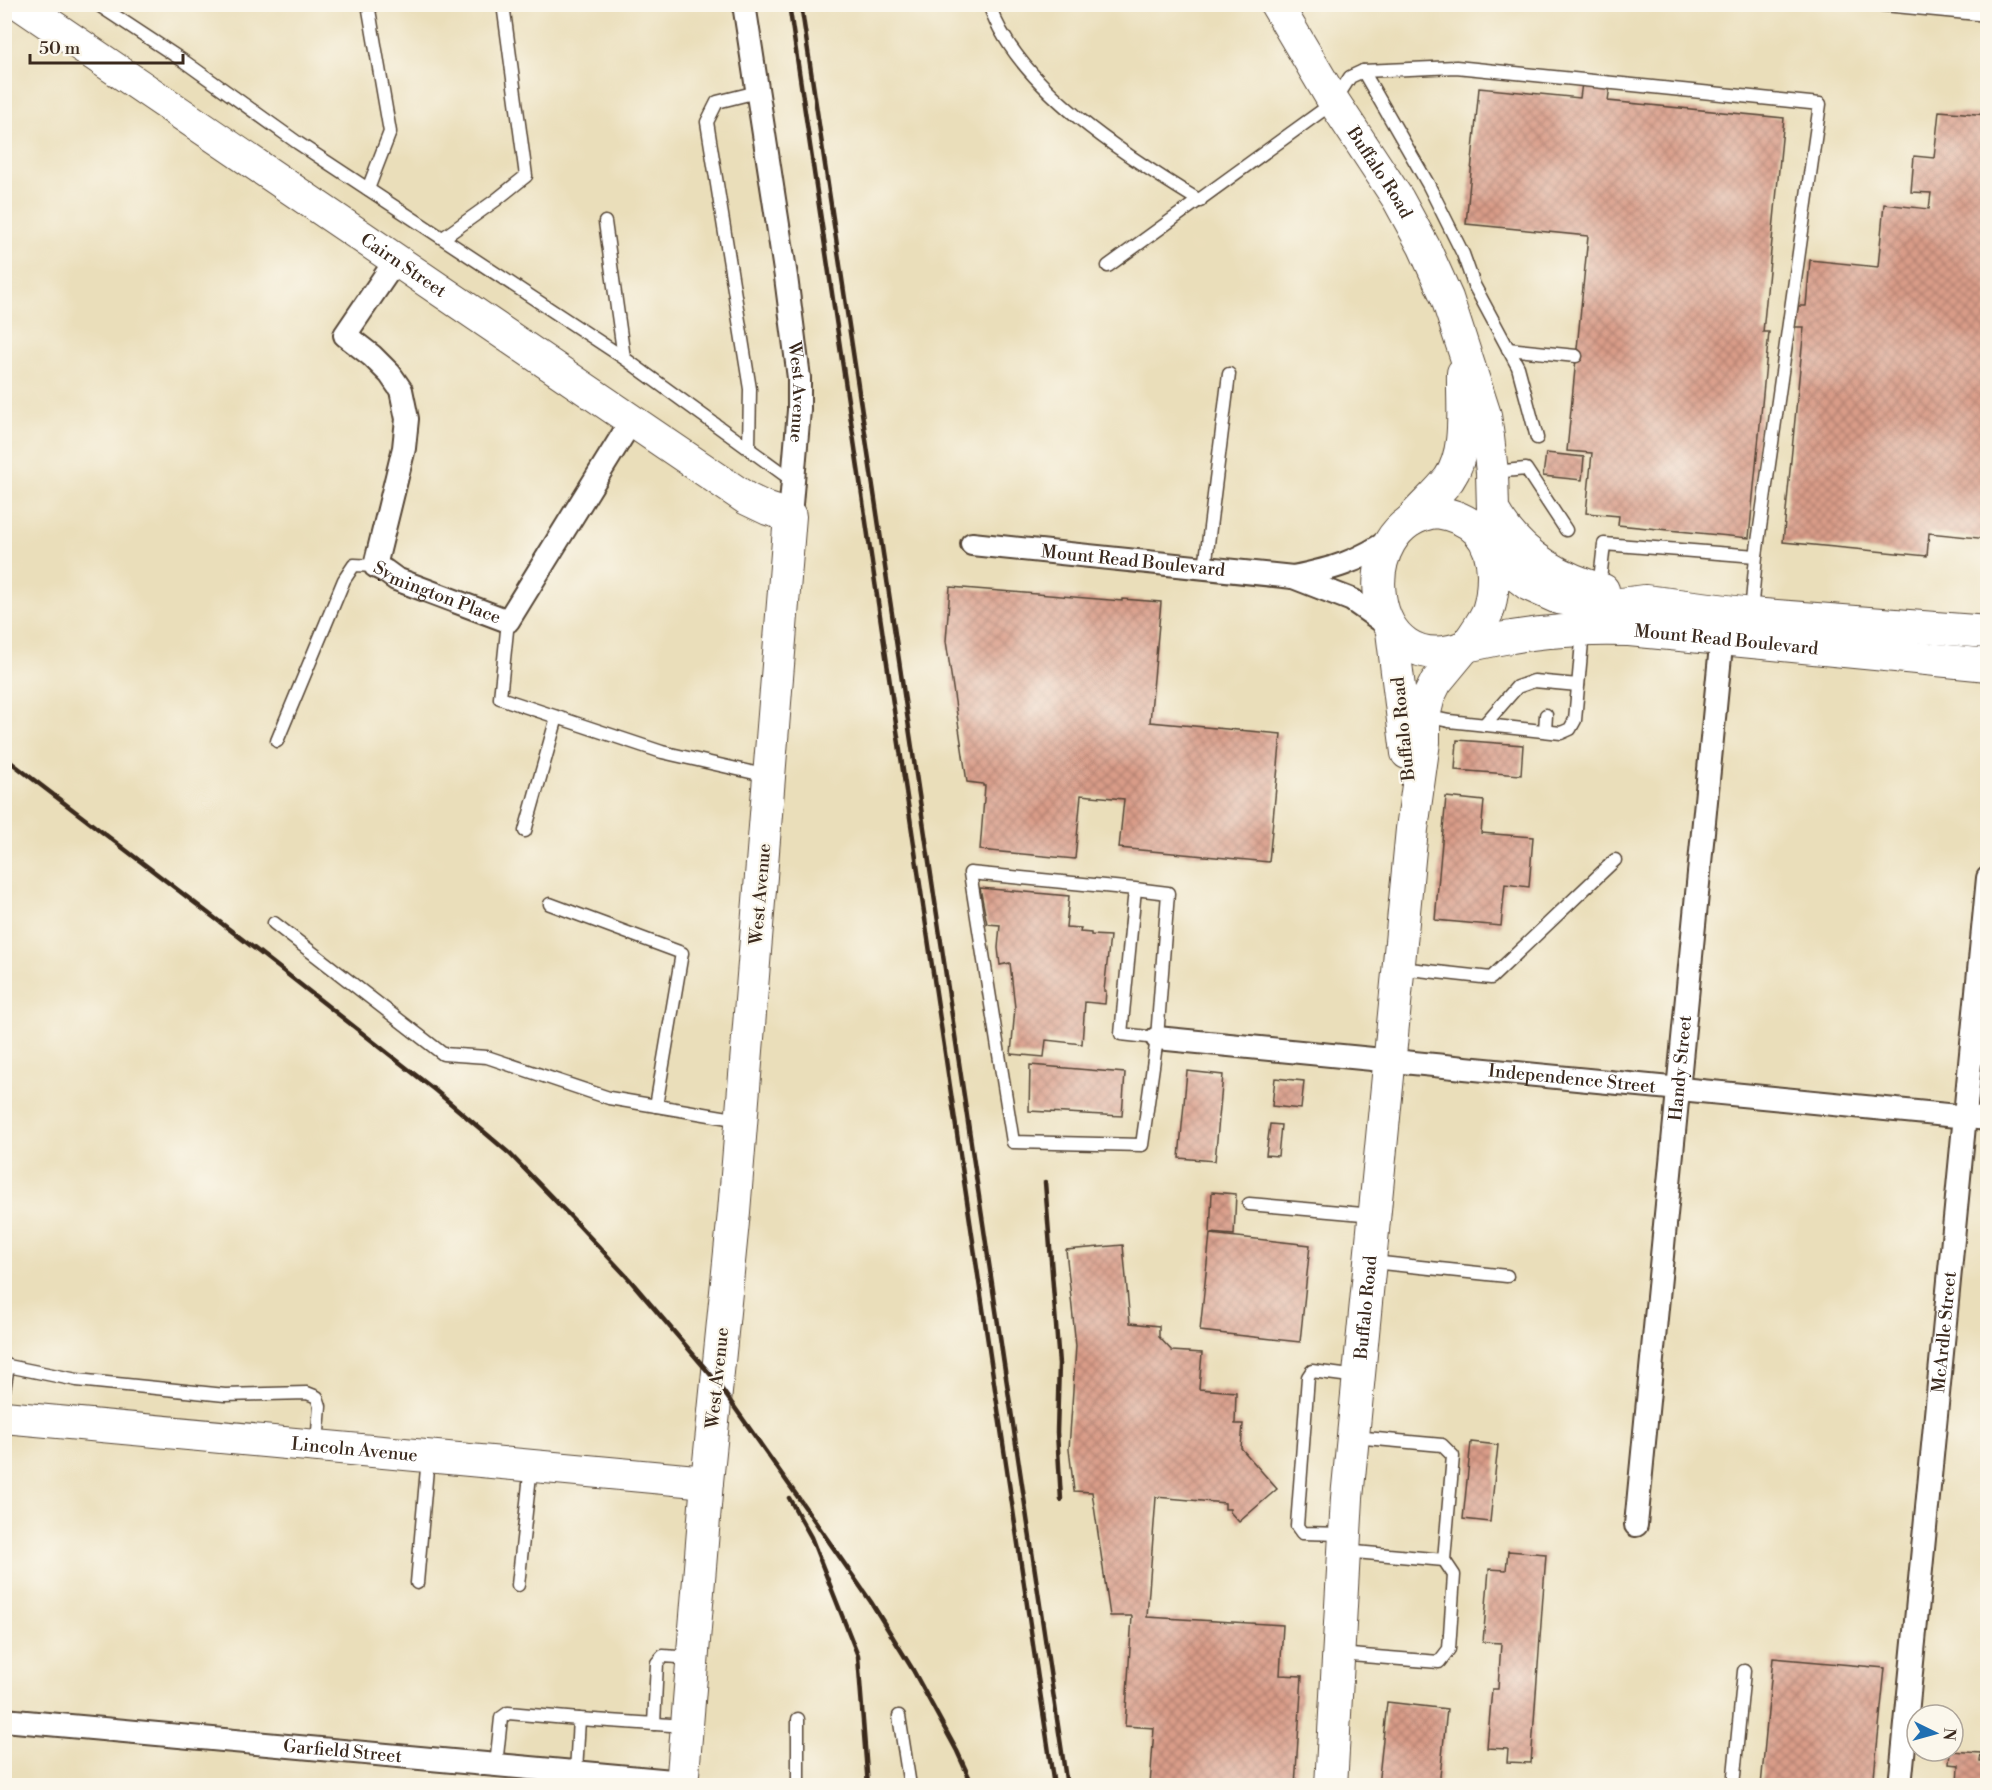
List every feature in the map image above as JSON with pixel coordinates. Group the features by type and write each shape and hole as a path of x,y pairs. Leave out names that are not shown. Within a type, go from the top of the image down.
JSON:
{"main road":[{"name":"Cairn Street","path":"20,4 747,499 790,516"},
{"name":"Buffalo Road","path":"1276,4 1334,102 1398,199 1424,247 1447,298 1485,415 1492,472 1493,510 1490,547"},
{"name":"Buffalo Road","path":"1401,529 1449,478 1455,466 1462,435 1463,352"},
{"path":"1493,510 1511,537 1538,561 1566,578 1645,601"},
{"path":"1437,512 1460,517 1481,535 1490,547 1493,562 1492,595 1488,610 1465,647 1435,653 1424,652 1412,647 1390,628 1383,613 1379,584 1385,555 1401,529 1426,513 1437,512"},
{"name":"West Avenue","path":"682,1784 707,1482 742,1121 790,516"},
{"name":"Mount Read Boulevard","path":"1490,547 1516,575 1529,585 1558,598 1621,604 1645,601 1733,621 1988,665"},
{"name":"Mount Read Boulevard","path":"1465,647 1511,637 1583,630 1629,630 1733,621 1988,632"},
{"name":"Buffalo Road","path":"1390,628 1403,709 1412,829"},
{"name":"Buffalo Road","path":"1331,1785 1344,1543 1353,1436 1412,829 1424,742 1424,716 1429,696 1436,682 1465,647"},
{"name":"Lincoln Avenue","path":"4,1417 707,1482"}],"street":[{"name":"West Avenue","path":"744,4 786,277 799,378 799,410 790,516"},
{"name":"Symington Place","path":"396,260 345,335 372,356 390,374 401,390 407,419 404,448 375,566 396,579 508,621 632,420"},
{"path":"1293,577 1351,562 1371,554 1401,529"},
{"name":"Mount Read Boulevard","path":"972,544 1293,577"},
{"path":"1293,577 1352,600 1390,628"},
{"name":"Handy Street","path":"1636,1525 1679,1089 1733,621"},
{"name":"McArdle Street","path":"1900,1785 1988,878"},
{"name":"Independence Street","path":"1157,1038 1988,1119"},
{"name":"Garfield Street","path":"4,1720 576,1772 682,1784"}],"lane":[{"path":"97,4 185,62 298,143 624,358 794,481"},
{"path":"368,4 390,132 368,189"},
{"path":"443,238 526,176 503,4"},
{"path":"989,4 993,17 1018,56 1053,94 1094,130 1200,201"},
{"path":"1874,4 1988,15"},
{"path":"1108,266 1334,102 1350,77 1363,71 1456,67 1820,105 1755,556 1733,621"},
{"path":"1363,71 1428,184 1462,254 1474,285 1518,367 1537,438"},
{"path":"749,448 750,389 707,122 717,102 757,92"},
{"path":"605,222 624,358"},
{"path":"1508,349 1576,356"},
{"path":"1205,568 1229,374"},
{"path":"1492,472 1526,469 1566,530"},
{"path":"1599,589 1604,544 1755,556"},
{"path":"277,741 344,580 354,566 375,566"},
{"path":"508,621 500,698 662,752 769,776"},
{"path":"1424,716 1449,721 1561,733 1570,729 1575,720 1583,630"},
{"path":"1484,725 1516,687 1534,681 1549,687 1578,685"},
{"path":"1545,731 1546,716"},
{"path":"525,831 557,717"},
{"path":"1399,968 1491,978 1615,860"},
{"path":"970,873 1168,893 1157,1038 1142,1145 1012,1142 970,873"},
{"path":"1135,889 1121,1034 1157,1038"},
{"path":"550,904 682,953 656,1106"},
{"path":"274,923 443,1054 487,1057 609,1098 742,1121"},
{"path":"1249,1204 1375,1215"},
{"path":"1371,1262 1507,1276"},
{"path":"4,1390 6,1364 76,1380 225,1395 307,1393 317,1397 320,1406 317,1446"},
{"path":"1359,1377 1312,1371 1308,1377 1297,1526 1302,1533 1344,1543 1444,1560"},
{"path":"1338,1654 1439,1662 1449,1649 1454,1575 1444,1560 1453,1456 1442,1445 1353,1436"},
{"path":"417,1583 429,1456"},
{"path":"518,1585 531,1465"},
{"path":"654,1724 657,1663 663,1656 693,1658"},
{"path":"1733,1785 1744,1671"},
{"path":"496,1765 501,1718 508,1713 687,1726"},
{"path":"899,1716 910,1785"},
{"path":"576,1772 579,1719"},
{"path":"798,1719 798,1785"}],"building":[{"path":"1582,83 1610,86 1608,101 1784,118 1763,332 1769,332 1749,538 1618,525 1619,516 1586,513 1592,453 1567,451 1588,236 1466,224 1479,88 1580,98"},
{"path":"1939,111 1988,115 1988,539 1929,533 1927,556 1783,542 1804,327 1795,327 1798,306 1806,306 1810,260 1878,267 1884,204 1929,209 1931,193 1911,192 1914,156 1934,158"},
{"path":"1546,453 1584,457 1582,480 1543,476"},
{"path":"950,587 1161,602 1150,722 1281,734 1269,862 1119,848 1124,799 1081,795 1075,859 980,850 985,786 967,782 946,641"},
{"path":"1457,740 1523,745 1521,775 1455,770"},
{"path":"1446,797 1484,801 1481,833 1533,837 1529,887 1505,884 1501,926 1435,920"},
{"path":"980,888 1069,896 1066,927 1081,928 1080,932 1091,933 1091,935 1110,936 1104,991 1106,991 1105,1004 1085,1002 1082,1044 1046,1040 1044,1057 1011,1054 1015,1008 1010,963 1000,965 998,948 1000,925 987,924"},
{"path":"1030,1065 1125,1073 1122,1116 1029,1111"},
{"path":"1187,1071 1223,1075 1215,1161 1179,1158"},
{"path":"1275,1078 1304,1081 1301,1109 1272,1106"},
{"path":"1270,1124 1281,1125 1278,1156 1266,1155"},
{"path":"1212,1192 1236,1194 1234,1235 1210,1233"},
{"path":"1210,1234 1310,1245 1300,1342 1200,1331"},
{"path":"1123,1245 1130,1323 1159,1326 1159,1337 1172,1351 1202,1353 1199,1389 1236,1392 1235,1424 1243,1424 1241,1448 1277,1489 1239,1522 1230,1509 1225,1509 1225,1503 1156,1497 1147,1617 1283,1625 1280,1675 1302,1676 1295,1786 1150,1786 1154,1728 1125,1726 1132,1616 1110,1616 1092,1492 1074,1491 1069,1449 1076,1346 1066,1250"},
{"path":"1471,1442 1498,1445 1490,1522 1463,1519"},
{"path":"1508,1551 1546,1554 1531,1763 1507,1762 1508,1749 1487,1748 1492,1689 1498,1689 1501,1643 1483,1642 1489,1569 1506,1570"},
{"path":"1773,1658 1885,1668 1873,1786 1761,1786"},
{"path":"1387,1702 1447,1709 1439,1786 1378,1786"},
{"path":"1965,1752 1981,1753 1980,1762 1987,1762 1988,1786 1958,1786 1959,1765 1949,1764 1965,1763"}],"railway":[{"path":"789,4 1054,1786"},
{"path":"801,4 1067,1786"},
{"path":"4,757 436,1091 510,1154 572,1218 629,1279 716,1381 871,1602 913,1670 957,1751 973,1786"},
{"path":"1045,1182 1059,1364 1057,1432 1061,1500"},
{"path":"789,1498 811,1537 858,1656 868,1786"}]}
